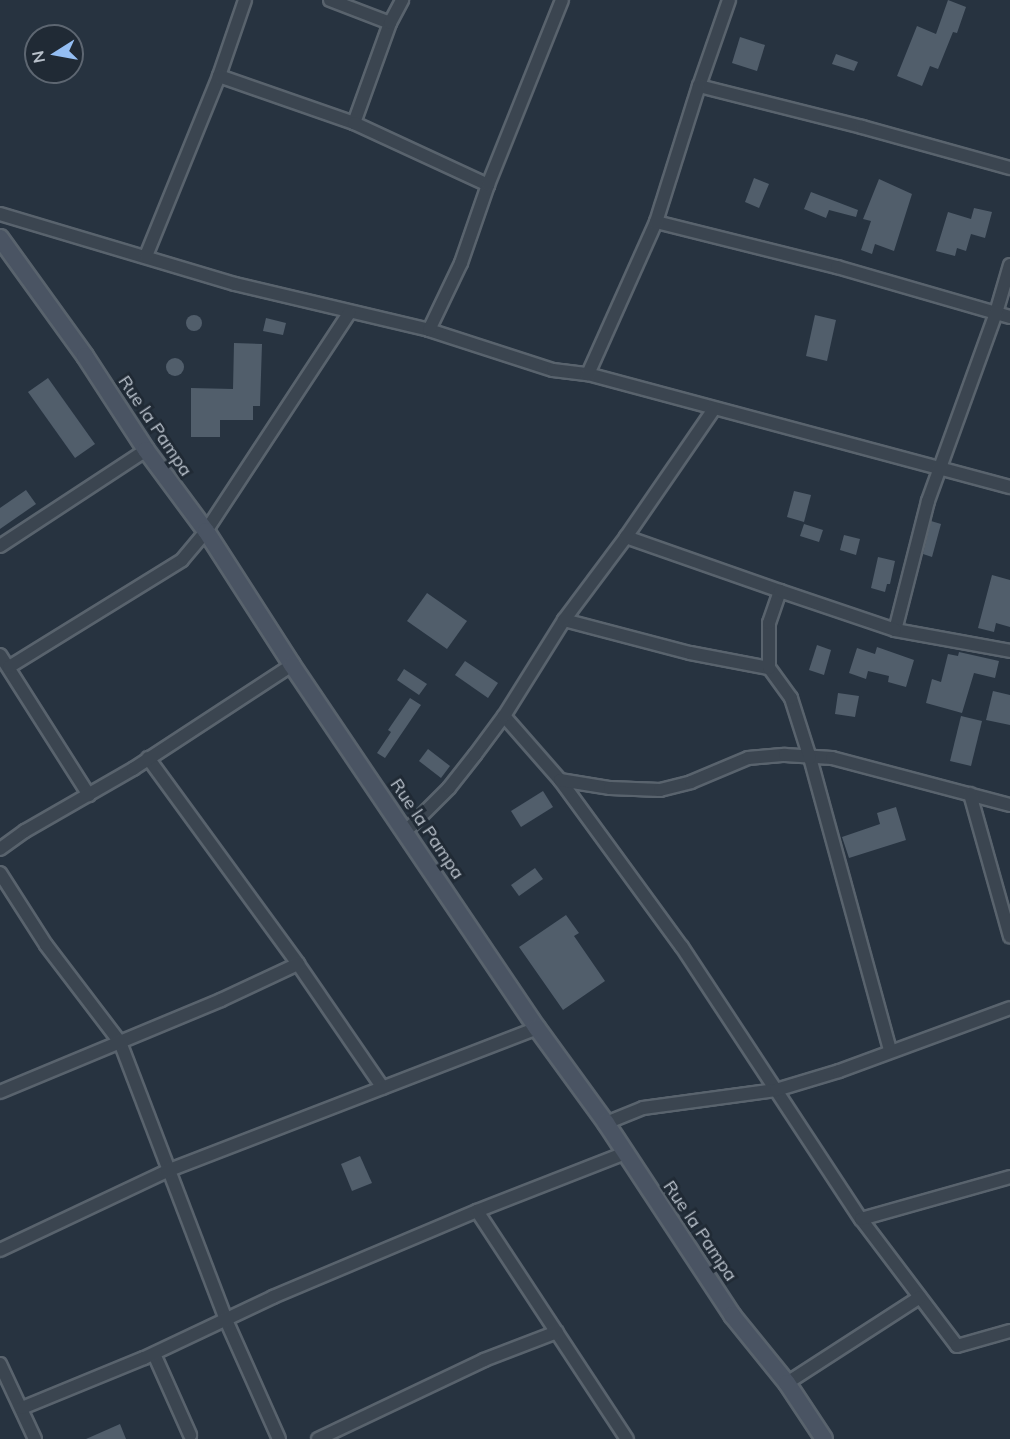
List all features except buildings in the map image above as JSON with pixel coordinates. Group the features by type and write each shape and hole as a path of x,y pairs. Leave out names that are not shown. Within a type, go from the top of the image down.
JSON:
{"street":[{"path":"146,256 219,76 245,0"},
{"path":"330,0 390,22"},
{"path":"354,123 390,22 402,0"},
{"path":"429,330 461,263 488,184 562,0"},
{"path":"588,374 656,222 729,0"},
{"path":"219,76 354,123 488,184"},
{"path":"699,86 862,127 1010,168"},
{"path":"0,214 236,284 349,313 429,330 553,370 588,374 1010,488"},
{"path":"656,222 837,267 1010,317"},
{"name":"Rue la Pampa","path":"0,238 85,356 146,450 206,531 292,665 537,1028 606,1123 732,1315 787,1383 824,1439"},
{"path":"895,630 939,468 996,313 1010,265"},
{"path":"9,667 182,560 206,531 349,313"},
{"path":"405,832 449,788 504,716 564,620 626,537 714,409"},
{"path":"0,546 146,450"},
{"path":"626,537 895,630 1010,651"},
{"path":"780,591 770,623 769,668 790,698 810,758 890,1050"},
{"path":"564,620 690,653 769,668"},
{"path":"0,655 89,795"},
{"path":"0,849 148,758 292,665"},
{"path":"504,716 560,780 682,947 861,1219 957,1346 1010,1331"},
{"path":"560,780 610,788 660,790 691,782 748,758 785,755 832,758 1010,805"},
{"path":"148,758 298,964 383,1088"},
{"path":"970,794 1010,936"},
{"path":"0,873 46,945 120,1042 167,1171 226,1320 279,1439"},
{"path":"0,1092 298,964"},
{"path":"606,1123 643,1108 776,1090 839,1071 890,1050 1010,1008"},
{"path":"0,1250 167,1171 537,1028"},
{"path":"22,1408 154,1354 273,1296 477,1211 625,1154"},
{"path":"861,1219 1010,1177"},
{"path":"477,1211 627,1439"},
{"path":"787,1383 920,1297"},
{"path":"318,1439 484,1360 557,1332"},
{"path":"154,1354 190,1435"},
{"path":"0,1364 35,1439"}]}
